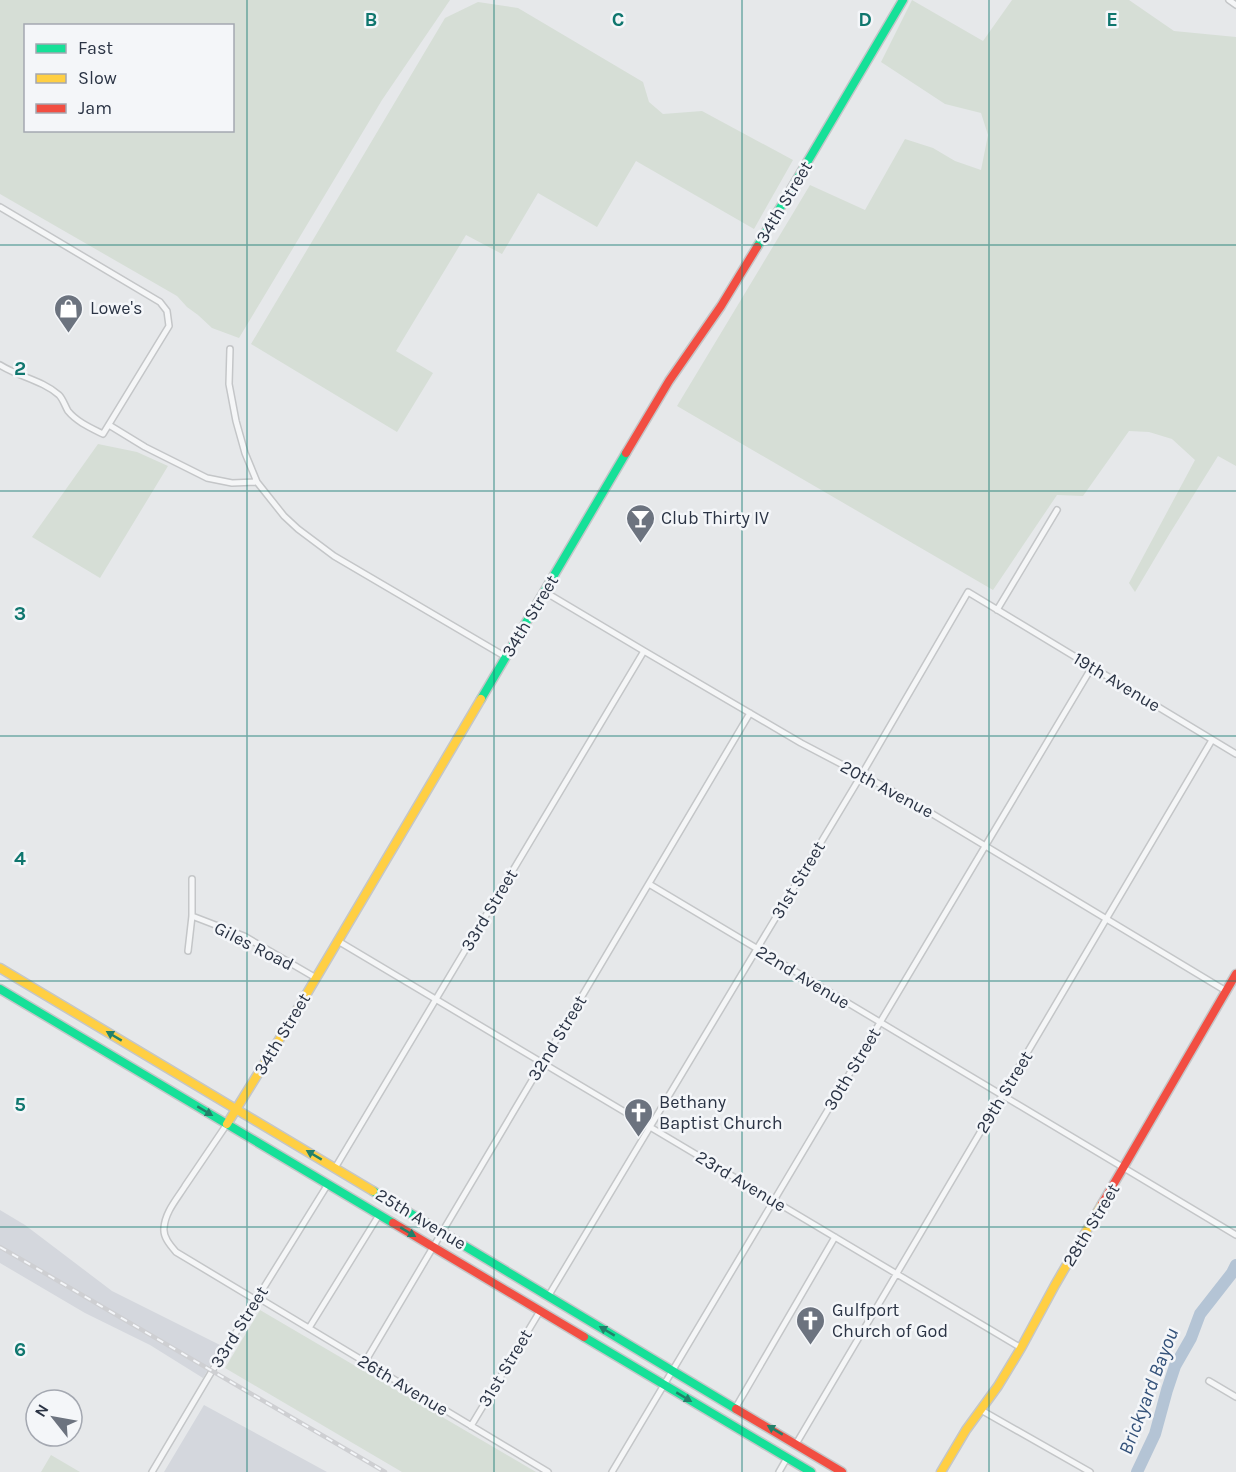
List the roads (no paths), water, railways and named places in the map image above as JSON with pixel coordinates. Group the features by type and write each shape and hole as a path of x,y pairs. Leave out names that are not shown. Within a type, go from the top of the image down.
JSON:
{"main road":[{"name":"34th Street","path":"227,1124 316,978 669,381 721,306 765,235 903,0"},
{"name":"25th Avenue","path":"0,968 842,1472"},
{"name":"28th Street","path":"941,1472 1021,1348 1055,1285 1236,974"},
{"name":"25th Avenue","path":"0,988 811,1472"}],"street":[{"path":"1229,0 1236,5"},
{"path":"0,207 160,302 167,311 169,326 104,434 78,421 67,409 61,396 34,380 0,365"},
{"path":"230,349 229,384 245,453 257,482 284,516 334,556 506,657"},
{"path":"109,425 145,447 207,478 232,483 257,482"},
{"path":"997,610 1057,510"},
{"name":"20th Avenue","path":"545,592 750,713 906,798 1226,991"},
{"name":"31st Street","path":"549,1295 862,774 968,592 997,610"},
{"name":"19th Avenue","path":"997,610 1236,754"},
{"name":"33rd Street","path":"335,1168 644,651"},
{"name":"30th Street","path":"612,1472 1092,667"},
{"name":"32nd Street","path":"365,1362 750,713"},
{"name":"29th Street","path":"796,1443 1212,740"},
{"path":"188,951 192,916 192,879"},
{"name":"22nd Avenue","path":"649,884 1236,1235"},
{"name":"Giles Road","path":"192,916 244,936 316,978"},
{"name":"23rd Avenue","path":"338,941 1021,1348"},
{"name":"34th Street","path":"164,1234 168,1212 227,1124"},
{"name":"33rd Street","path":"152,1472 328,1184"},
{"path":"309,1328 379,1215"},
{"name":"26th Avenue","path":"164,1234 176,1252 309,1328 548,1472"},
{"path":"736,1407 835,1237"},
{"name":"31st Street","path":"471,1426 540,1311"},
{"path":"1209,1381 1236,1397"},
{"path":"981,1410 1090,1472"},
{"path":"779,1472 788,1458"}],"waterway":[{"name":"Brickyard Bayou","path":"1137,1472 1155,1434 1175,1366 1191,1338 1200,1314 1236,1265"}],"railway":[{"path":"0,1247 385,1472"}],"place":[{"name":"Lowe's","path":"69,334"},
{"name":"Club Thirty IV","path":"640,544"},
{"name":"Bethany Baptist Church","path":"638,1138"},
{"name":"Gulfport Church of God","path":"811,1346"}]}
